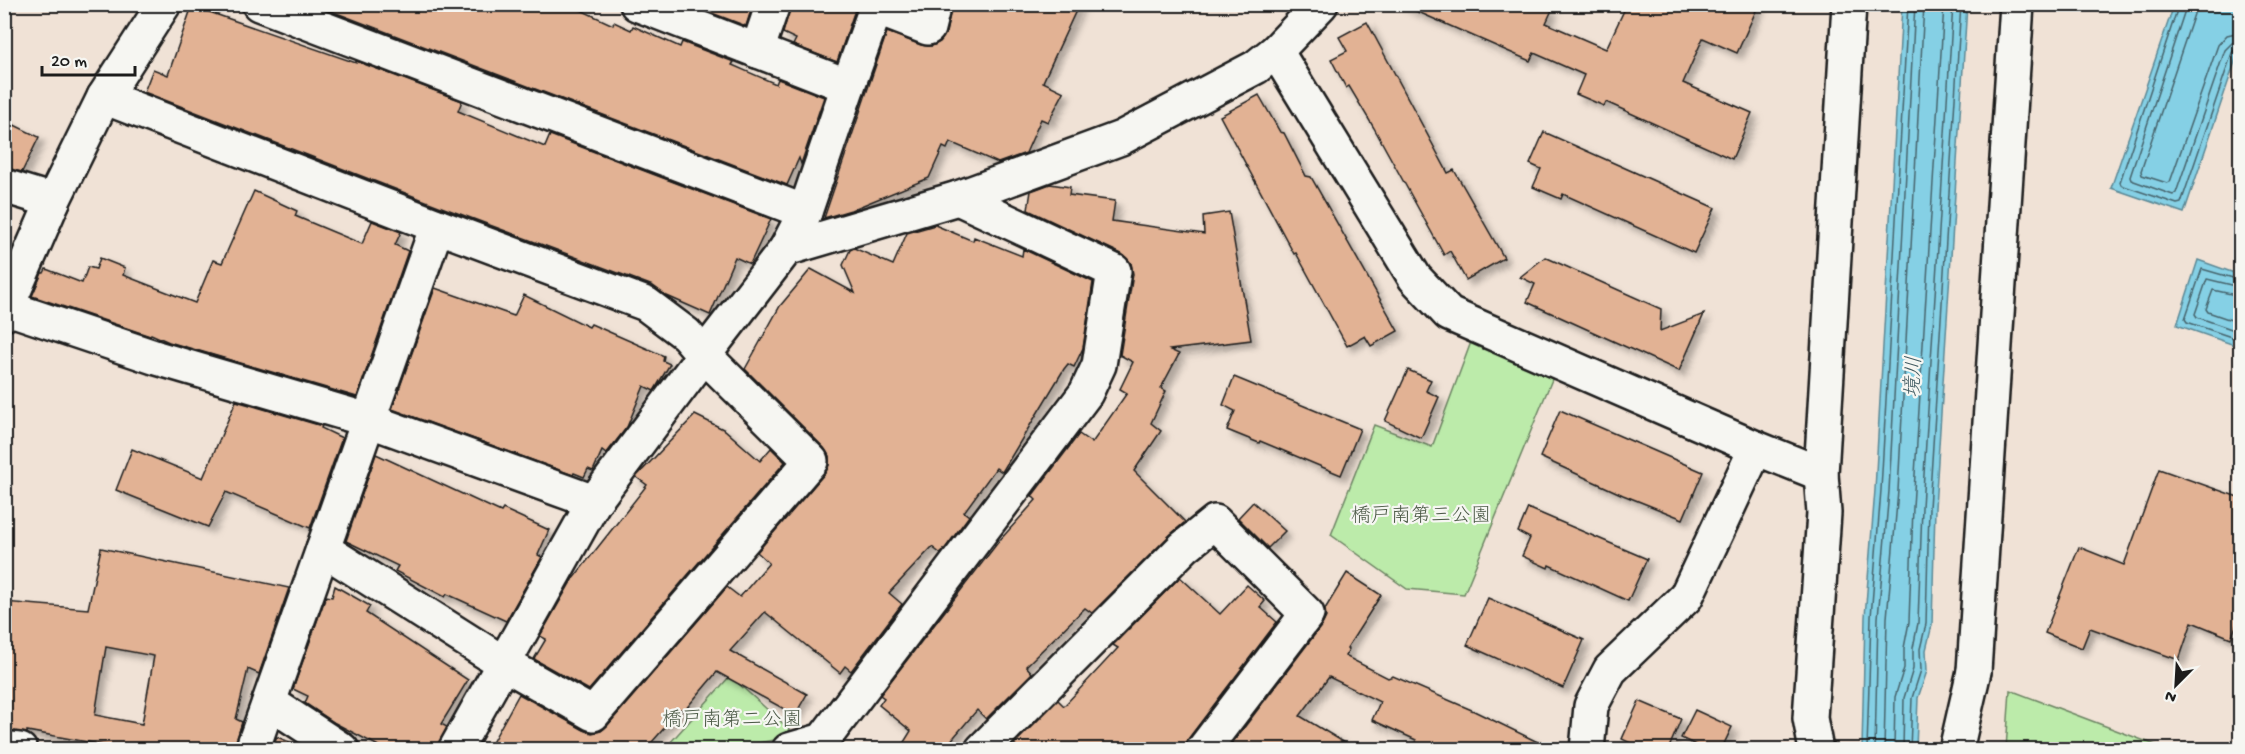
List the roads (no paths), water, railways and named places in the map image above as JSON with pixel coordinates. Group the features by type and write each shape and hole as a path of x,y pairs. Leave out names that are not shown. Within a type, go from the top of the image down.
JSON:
{"street":[{"path":"164,4 104,97 53,201 6,311 368,420 594,502"},
{"path":"259,4 805,212"},
{"path":"637,4 848,86"},
{"path":"757,51 774,4"},
{"path":"455,750 594,502 786,249 805,212 876,8 928,28 934,4"},
{"path":"786,249 958,198 1121,138 1256,67 1276,51 1321,4"},
{"path":"1816,750 1810,718 1824,513 1821,474 1849,4"},
{"path":"1958,749 1974,671 2017,4"},
{"path":"1276,51 1415,278 1449,314 1821,474"},
{"path":"104,97 436,226 646,304 686,334 704,355 812,462 593,714 503,663 323,549"},
{"path":"4,186 53,201"},
{"path":"789,750 828,745 1086,393 1099,365 1113,271 958,198"},
{"path":"252,750 436,226"},
{"path":"1587,750 1591,706 1610,670 1686,597 1756,448"},
{"path":"982,750 1184,547 1215,522 1307,614 1203,750"},
{"path":"269,702 342,750"},
{"path":"4,748 20,750"}],"water":[{"name":"境川","path":"1902,5 1967,5 1935,508 1932,625 1926,650 1927,671 1918,698 1916,749 1862,749 1865,617 1875,490"},
{"path":"2174,5 2240,5 2240,47 2184,213 2111,188"},
{"path":"2198,260 2240,275 2240,347 2177,325"}],"park label":[{"name":"橋戸南第三公園","path":"1421,514"},
{"name":"橋戸南第二公園","path":"732,718"}]}
